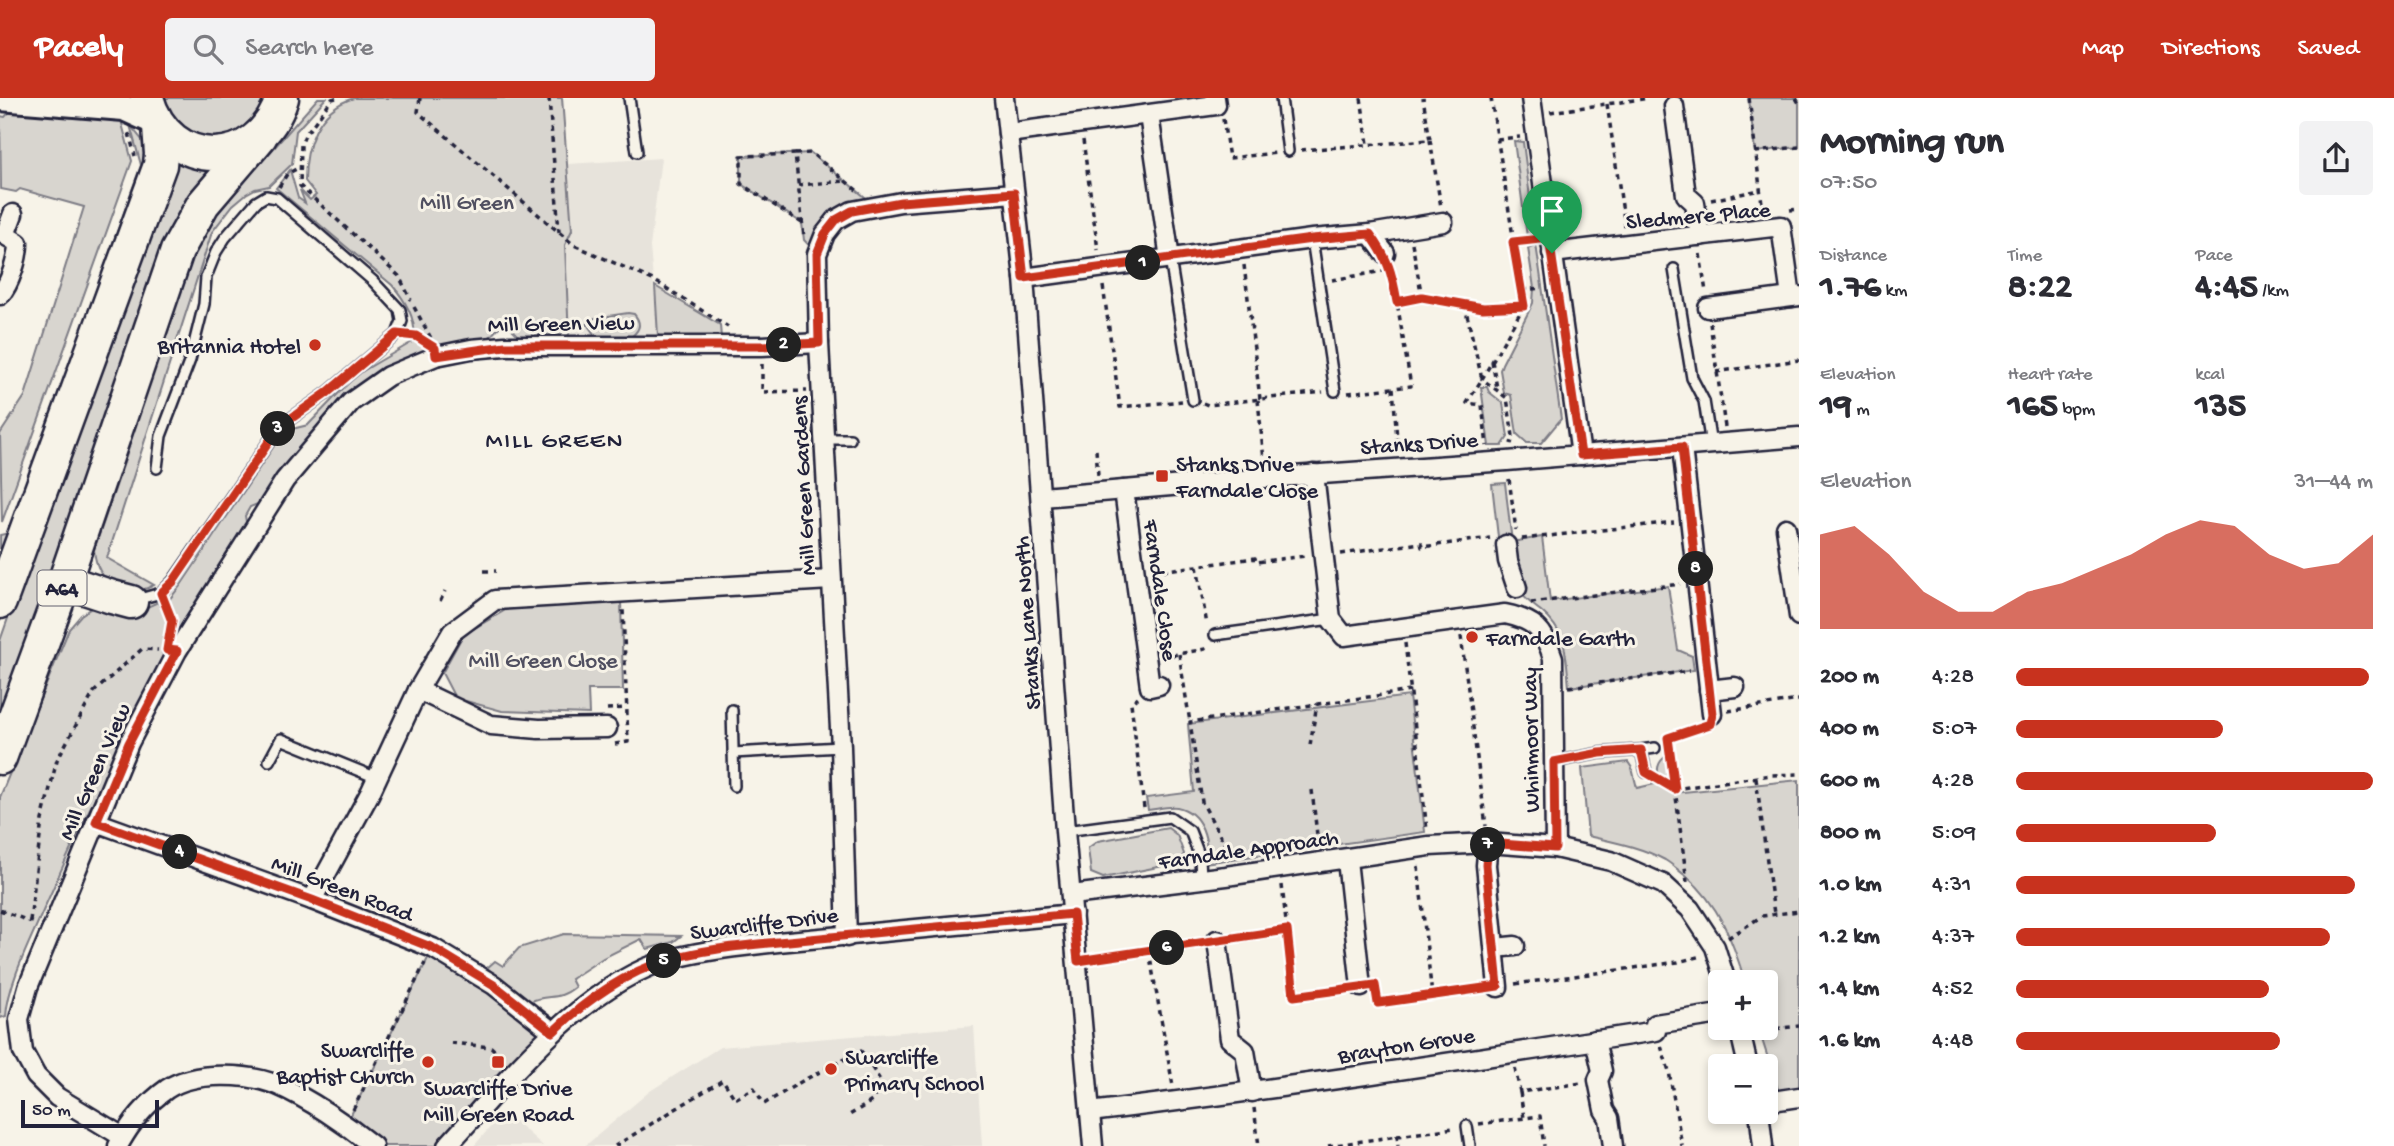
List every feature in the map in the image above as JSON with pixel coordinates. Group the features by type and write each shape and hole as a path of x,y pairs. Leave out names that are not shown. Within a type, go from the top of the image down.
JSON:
{"highway":[{"name":"A64","path":"154,116 170,139 193,151 214,154 229,153 250,145 279,112"},
{"name":"A64","path":"0,758 64,582 177,251 202,204 279,112"},
{"name":"A64","path":"0,602 160,165 162,154 154,116"},
{"path":"64,582 146,597"}],"street":[{"path":"0,98 124,108 154,116"},
{"name":"Stanks Lane North","path":"1004,98 1024,278 1065,831 1093,1146"},
{"path":"1008,134 1149,115 1216,102"},
{"path":"1533,106 1550,246 1581,455"},
{"path":"1674,106 1686,195 1695,203 1699,236"},
{"path":"1149,115 1170,260"},
{"name":"Mill Green Gardens","path":"847,937 841,747 819,343 817,254 825,234 836,220 852,211 901,202 1014,193"},
{"path":"0,295 8,284 18,249 18,243 5,235 13,214"},
{"path":"1024,278 1312,239 1370,234 1443,222"},
{"name":"Sledmere Place","path":"1550,246 1628,244 1781,226 1795,297 1708,309"},
{"path":"1370,234 1388,261"},
{"name":"Mill Green View","path":"121,1141 57,1097 36,1076 23,1052 19,1019 28,987 129,743 172,651 285,480 351,402 388,376 436,356 505,346 762,346 819,343"},
{"name":"Stanks Drive","path":"1042,497 1399,467 1498,462 1799,438"},
{"path":"1682,447 1712,714"},
{"path":"1314,474 1331,620 1344,636 1528,611"},
{"name":"Farndale Close","path":"1124,490 1147,660 1155,686"},
{"path":"1786,528 1799,616"},
{"path":"1509,543 1508,562 1517,588"},
{"path":"312,900 377,778 418,690 452,632 495,600 831,580"},
{"name":"Whinmoor Way","path":"1528,611 1547,637 1553,658 1555,848"},
{"path":"1709,690 1735,687"},
{"path":"418,690 491,725 539,729 607,728"},
{"name":"Mill Green Road","path":"96,822 312,900 433,948 494,985 553,1032"},
{"path":"1488,843 1486,865 1498,986"},
{"name":"Farndale Approach","path":"1072,895 1201,880 1423,848 1488,843 1555,848"},
{"path":"1555,848 1611,861 1663,884 1690,908 1716,949 1722,970"},
{"path":"1347,860 1361,986"},
{"name":"Swarcliffe Drive","path":"449,1145 553,1032 598,994 641,970 670,959 732,948 1073,914"},
{"path":"1217,940 1230,1039 1245,1051 1252,1092"},
{"path":"1495,948 1515,946"},
{"name":"Brayton Grove","path":"1090,1112 1252,1092 1656,1031 1655,1024 1708,1016"},
{"path":"1595,1040 1602,1071 1598,1080 1604,1110 1609,1118 1613,1146"},
{"path":"121,1141 147,1105 170,1087 201,1078 237,1074 277,1085 346,1125 373,1146"},
{"path":"1778,1100 1799,1097"},
{"path":"1760,1124 1763,1146"}],"lane":[{"path":"629,98 637,152"},
{"path":"1281,98 1288,151"},
{"path":"146,597 173,582 279,427 327,393 397,334 402,321 400,310 382,290 277,198 266,196 256,202 216,252 206,277 204,304 190,360 161,436 157,468"},
{"path":"1312,239 1335,391"},
{"path":"1170,260 1193,400"},
{"path":"1674,269 1692,378 1704,401 1719,444"},
{"path":"825,439 850,439"},
{"path":"1215,635 1331,620"},
{"path":"732,710 734,786"},
{"path":"269,761 281,739 377,778"},
{"path":"733,753 841,747"},
{"path":"1554,762 1600,753 1655,748"},
{"path":"1641,750 1646,772"},
{"path":"1065,831 1170,817 1190,831 1200,857 1201,880"},
{"path":"1467,1126 1470,1146"}],"path":[{"path":"336,98 332,99 305,135 300,186 398,276 435,348 416,336 397,334"},
{"path":"420,98 418,112 574,245 655,281 730,328"},
{"path":"549,98 559,232"},
{"path":"1362,98 1368,145"},
{"path":"1423,98 1443,222"},
{"path":"1491,98 1524,306 1467,403 1482,405 1517,536 1509,543"},
{"path":"1533,106 1607,104 1649,98"},
{"path":"1749,98 1764,228"},
{"path":"1796,98 1799,103"},
{"path":"1216,102 1221,110 1229,158 1430,140"},
{"path":"1607,104 1628,244"},
{"path":"1081,124 1121,407 1193,400 1208,405 1335,391 1347,393 1411,386 1388,261 1319,282"},
{"path":"1755,152 1799,147"},
{"path":"802,223 741,184 741,156 811,153 876,206"},
{"path":"795,154 804,240 817,254"},
{"path":"266,196 279,188 287,174 300,167"},
{"path":"798,185 846,181"},
{"path":"1695,203 1760,190"},
{"path":"1409,227 1422,297"},
{"path":"1699,236 1716,372 1719,444"},
{"path":"1513,242 1550,246"},
{"path":"1242,249 1265,478"},
{"path":"1397,302 1422,297 1483,308 1524,306"},
{"path":"1464,303 1482,379 1507,398 1513,436 1498,462"},
{"path":"762,346 762,392 823,391"},
{"path":"1716,372 1799,360"},
{"path":"1492,361 1497,390"},
{"path":"1393,388 1399,467"},
{"path":"1096,450 1100,493"},
{"path":"1509,543 1690,521"},
{"path":"1147,660 1205,649 1215,635 1206,624 1198,566"},
{"path":"484,571 496,571"},
{"path":"1528,611 1697,582"},
{"path":"440,601 445,591"},
{"path":"622,593 628,742 598,746 584,737 584,719 592,711 626,708"},
{"path":"30,921 42,820 57,760 94,692 142,649 172,651 172,621 146,597"},
{"path":"1459,620 1488,843"},
{"path":"1403,628 1411,691 1432,996"},
{"path":"1179,654 1202,802 1224,843 1226,876"},
{"path":"1553,689 1707,669"},
{"path":"1146,821 1131,703 1155,686"},
{"path":"1190,722 1411,691"},
{"path":"1655,748 1668,738 1710,724 1712,714 1799,700"},
{"path":"1310,744 1317,704"},
{"path":"1668,738 1690,908"},
{"path":"1646,772 1675,789 1756,777 1799,774"},
{"path":"1756,777 1774,914"},
{"path":"1312,790 1321,863"},
{"path":"1281,869 1294,996 1375,985 1378,1003 1678,962 1716,949 1762,916 1799,911"},
{"path":"0,910 52,929"},
{"path":"1078,961 1287,930"},
{"path":"346,1125 433,948"},
{"path":"1149,951 1176,1101"},
{"path":"1778,1027 1799,1026"},
{"path":"1656,1031 1669,1071 1682,1146"},
{"path":"451,1043 491,1047 517,1070"},
{"path":"615,1146 723,1080 735,1099 754,1088 764,1104 861,1051 882,1083 872,1101 848,1116"},
{"path":"1513,1053 1524,1118"},
{"path":"1520,1092 1598,1080"},
{"path":"1252,1092 1259,1146"},
{"path":"1328,1146 1540,1116 1544,1146"},
{"path":"1397,1135 1398,1146"}],"shaded area":[{"path":"661,158 650,247 658,336 569,338 565,245 572,230 568,164"},
{"name":"Swarcliffe Primary School","path":"974,1026 982,1146 585,1146 650,1091 720,1047"},
{"path":"504,1111 543,1146 474,1146"}],"green space":[{"path":"159,98 271,98 253,129 220,143 183,135"},
{"path":"318,98 326,98 296,131 292,164 269,186 255,189 233,205 212,232 107,558 154,585 132,591 114,586 100,571 94,550 128,451 158,337 190,252 206,225"},
{"name":"Mill Green","path":"354,98 562,98 572,230 565,245 569,338 521,338 509,326 500,326 489,338 467,340 392,368 265,501 250,507 245,516 247,527 172,645 178,622 168,601 284,431 308,425 356,375 414,341 414,326 409,311 392,285 276,188 290,170 298,198 305,203 300,190 310,200 316,195 305,181 311,142 322,120 341,103"},
{"path":"1749,98 1796,98 1799,103 1799,147 1755,152"},
{"path":"13,108 121,120 132,161 2,522 0,434 25,396 84,207 20,189 16,192 1,189 0,116 5,117"},
{"path":"130,125 142,140 145,162 0,570 0,535 9,533 141,165"},
{"path":"1514,141 1523,142 1535,237 1527,237"},
{"path":"811,153 876,206 852,211 817,254 804,240 802,223 741,184 741,156"},
{"path":"171,156 195,168 221,173 40,606 0,712 0,641"},
{"path":"1536,244 1561,419 1541,443 1527,443 1517,434 1511,395 1504,393 1500,370 1533,303 1534,288 1528,248"},
{"path":"655,286 720,325 721,338 658,336"},
{"path":"634,314 639,323 632,336 596,337 587,324 595,318"},
{"path":"1481,387 1487,387 1489,392 1503,403 1508,437 1502,446 1489,446"},
{"path":"1505,483 1512,542 1542,537 1550,601 1668,586 1678,650 1692,656 1694,670 1569,687 1561,637 1551,620 1519,590 1512,571 1506,537 1498,537 1492,484"},
{"name":"Mill Green Close","path":"621,600 623,690 588,690 589,714 502,711 455,698 442,673 463,635 509,608"},
{"path":"158,602 168,620 162,653 168,657 72,846 20,963 6,1016 0,1018 0,797 69,629 81,615 93,607 145,608"},
{"path":"1409,696 1425,832 1204,863 1205,837 1193,815 1177,807 1148,810 1146,798 1194,792 1188,724"},
{"path":"1668,755 1674,793 1799,780 1799,1104 1783,1105 1778,1089 1778,1054 1767,1054 1762,1040 1778,1040 1778,970 1741,970 1730,938 1716,911 1698,887 1665,860 1637,848 1588,836 1582,768 1628,762 1637,788 1659,783 1658,767 1661,760"},
{"path":"1168,828 1177,835 1184,854 1178,863 1103,878 1091,873 1088,848 1098,841"},
{"path":"564,934 681,936 673,942 647,949 641,939 603,958 571,979 575,987 569,992 529,1002 487,968 495,961 503,966 519,948"},
{"path":"433,948 553,1032 447,1146 373,1146 346,1125"}],"place":[{"name":"Britannia Hotel","path":"315,345"},
{"name":"Stanks Drive Farndale Close","path":"1162,476"},
{"name":"Farndale Garth","path":"1472,637"},
{"name":"Swarcliffe Baptist Church","path":"428,1062"},
{"name":"Swarcliffe Drive Mill Green Road","path":"498,1062"},
{"name":"Swarcliffe Primary School","path":"831,1069"}],"district":[{"name":"MILL GREEN","path":"555,439"}],"route":[{"path":"1014,193 1024,278 1312,239 1370,234 1385,253 1397,302 1422,297 1483,308 1524,306 1513,242 1549,238 1552,253 1581,455 1682,447 1712,714 1710,724 1668,738 1675,789 1646,772 1641,750 1600,753 1554,762 1555,848 1488,843 1486,865 1498,986 1378,1003 1375,985 1294,996 1287,930 1078,961 1073,914 778,942 670,959 641,970 598,994 553,1032 494,985 433,948 312,900 96,822 129,743 177,651 167,650 172,621 161,593 173,582 279,427 327,393 397,334 416,336 435,348 436,356 505,346 762,346 819,343 817,254 825,234 836,220 852,211 901,202 1014,193"}]}
